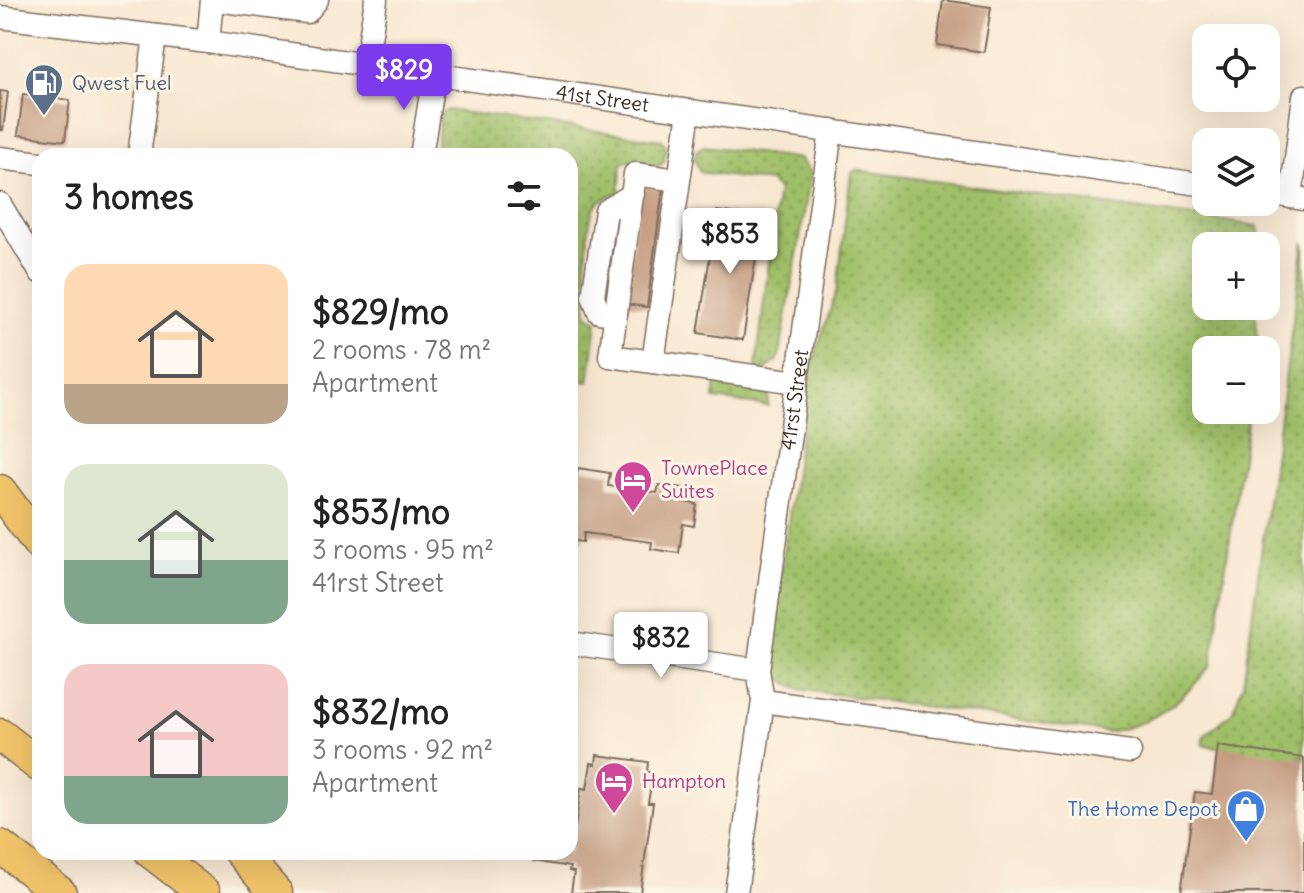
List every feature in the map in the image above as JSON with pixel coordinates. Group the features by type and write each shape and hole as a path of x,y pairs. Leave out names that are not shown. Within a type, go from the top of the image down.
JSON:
{"highway":[{"path":"0,491 32,534"},
{"path":"0,735 32,760"},
{"path":"0,846 60,893"},
{"path":"161,860 204,893"},
{"path":"247,860 276,893"}],"street":[{"path":"208,42 214,0 307,12 317,0"},
{"path":"366,65 376,0"},
{"name":"41st Street","path":"0,17 208,42 1192,183"},
{"path":"140,148 155,36"},
{"path":"422,148 434,75"},
{"path":"1297,198 1304,96"},
{"path":"653,362 689,111"},
{"name":"41rst Street","path":"736,893 763,701 758,670 831,131"},
{"path":"0,158 32,162"},
{"path":"678,180 635,174 610,356 797,382"},
{"path":"0,204 32,258"},
{"path":"578,644 758,670"},
{"path":"763,701 1130,752"}],"green space":[{"path":"447,110 662,140 666,147 664,162 659,166 622,163 619,192 600,201 593,210 587,246 586,305 587,314 597,321 589,382 578,380 578,148 436,148 441,114"},
{"path":"704,146 800,159 811,174 780,353 777,361 764,371 756,367 778,189 770,182 700,172 694,158 697,150"},
{"path":"856,170 1258,226 1259,232 1192,232 1192,320 1256,320 1257,336 1192,336 1192,424 1247,424 1211,665 1189,690 1154,717 1108,732 797,689 781,679 769,662 808,377 837,289 851,173"},
{"path":"1304,241 1304,760 1203,745 1204,736 1232,713 1243,684"},
{"path":"722,378 760,383 769,394 768,406 714,399 716,383"}],"building":[{"path":"943,0 991,7 984,52 937,45"},
{"path":"0,91 8,92 3,130 0,130"},
{"name":"Qwest Fuel","path":"23,94 70,100 65,141 18,135"},
{"path":"640,186 663,189 647,307 625,304"},
{"path":"717,211 762,218 743,340 698,333"},
{"name":"TownePlace Suites","path":"578,468 610,473 608,486 657,493 659,485 684,488 682,502 697,504 694,526 683,524 679,553 651,549 652,542 584,533 583,542 578,541"},
{"name":"The Home Depot","path":"1218,746 1304,758 1304,893 1181,893 1195,792 1212,794"},
{"name":"Hampton","path":"597,755 648,762 647,772 653,773 648,803 653,803 640,893 571,893 574,872 569,871 570,867 533,861 578,860 581,788 587,789 591,763 596,764"}],"place":[{"name":"Qwest Fuel","path":"44,117"},
{"name":"TownePlace Suites","path":"633,514"},
{"name":"Hampton","path":"614,815"},
{"name":"The Home Depot","path":"1246,843"}]}
